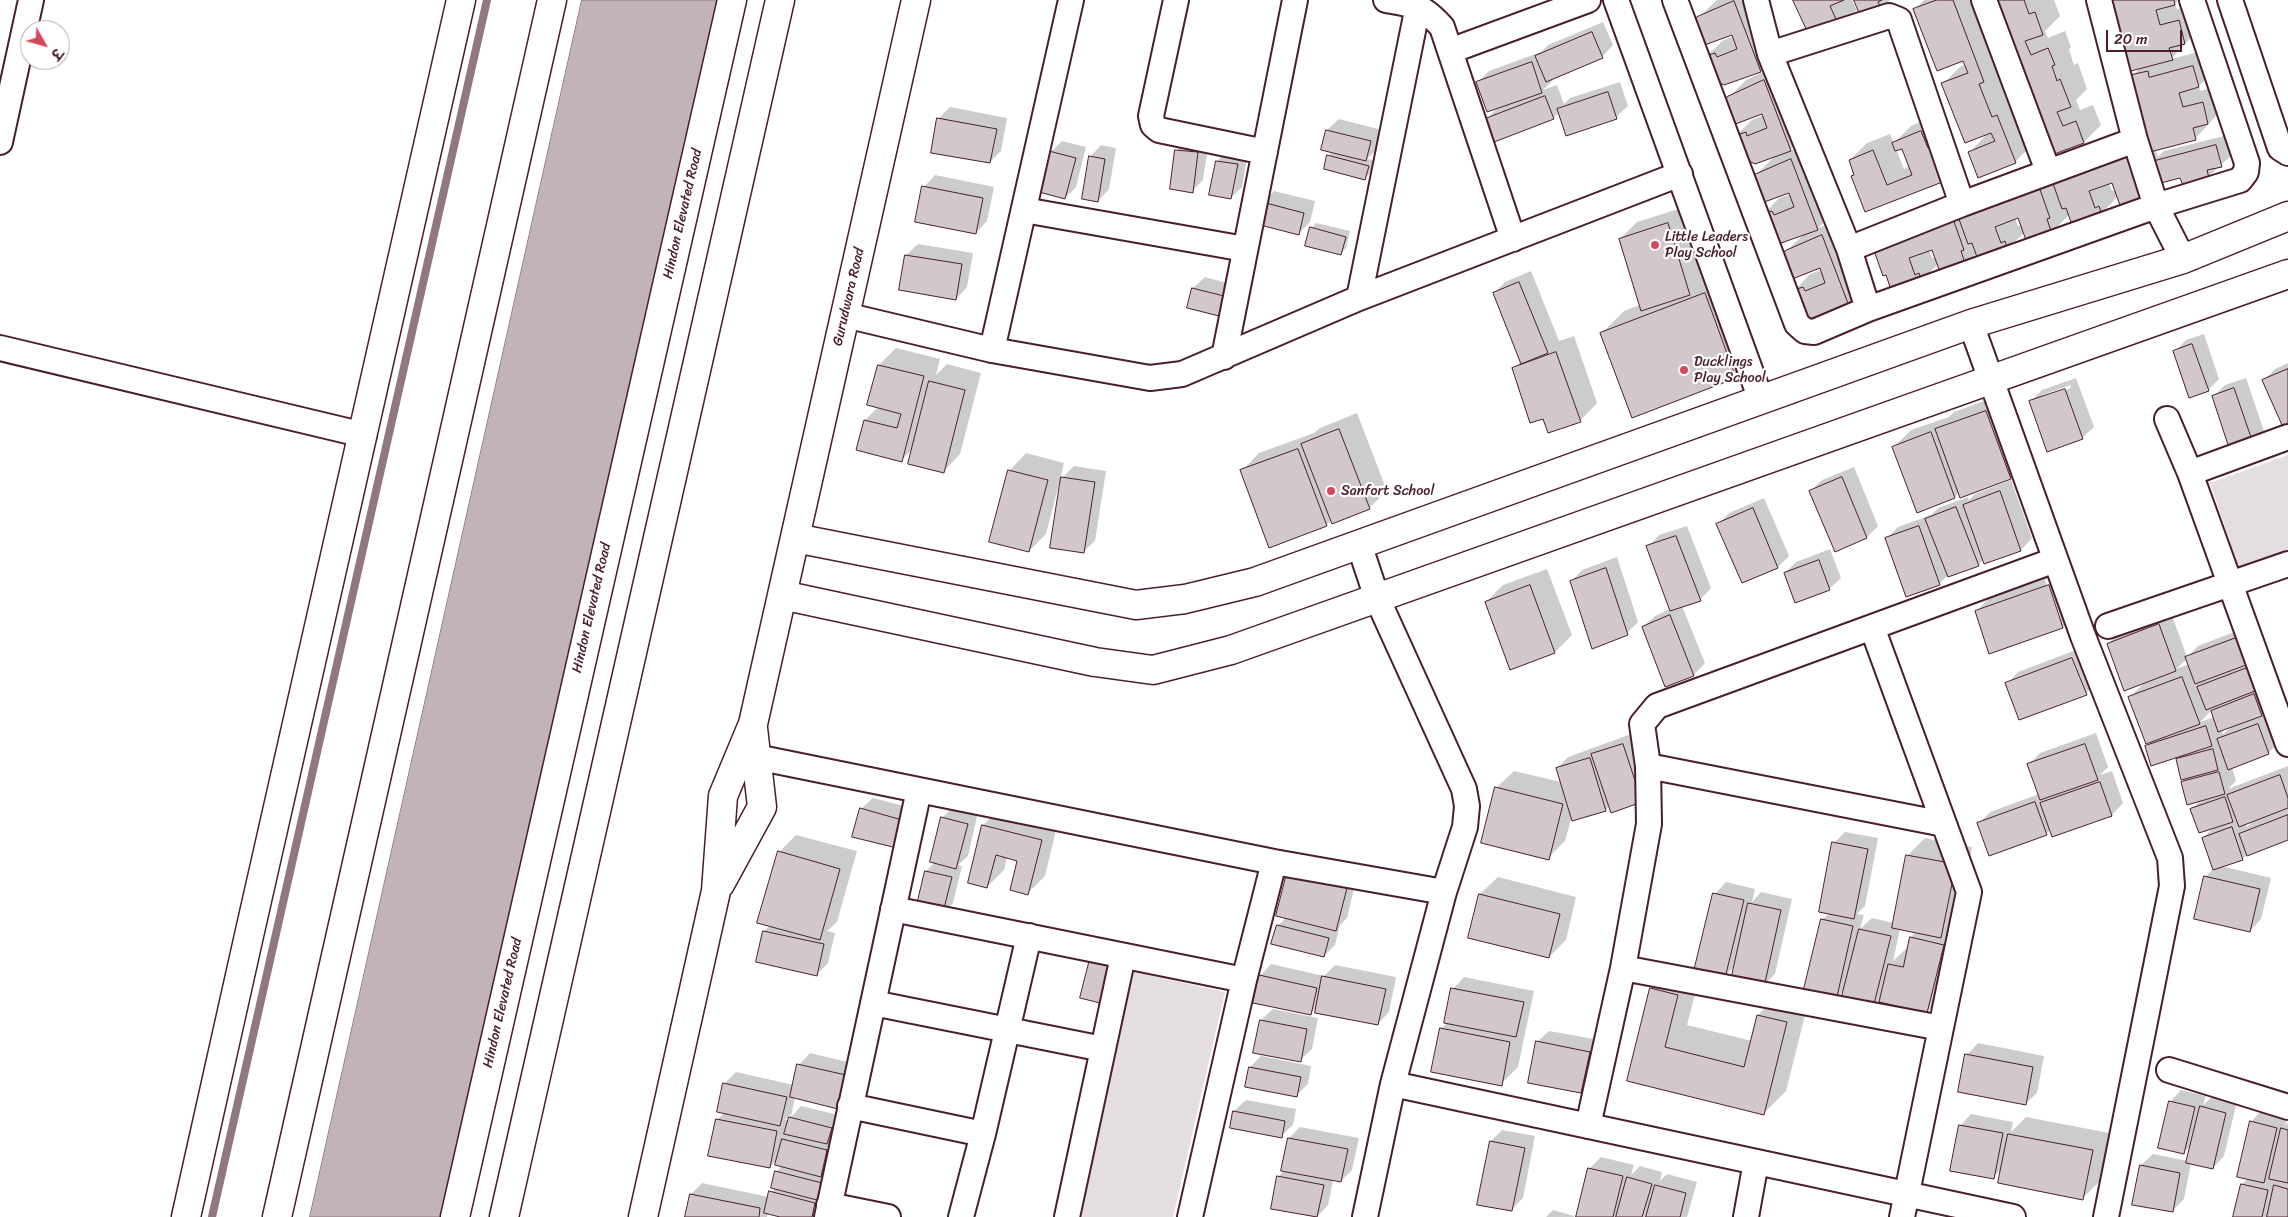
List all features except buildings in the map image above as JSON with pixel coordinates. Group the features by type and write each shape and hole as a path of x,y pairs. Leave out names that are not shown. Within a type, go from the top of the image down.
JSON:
{"main road":[{"path":"186,1217 296,722 364,436 460,0"},
{"path":"277,1217 552,0"},
{"name":"Hindon Elevated Road","path":"454,1217 732,0"},
{"path":"504,1217 780,0"},
{"name":"Gurudwara Road","path":"753,724 916,0"},
{"path":"795,538 1136,604 1185,599 1255,582 1971,324 2183,259 2288,216"},
{"path":"782,595 1095,662 1153,670 1231,650 2288,274"},
{"path":"716,891 762,807 753,724"},
{"path":"643,1217 716,891 723,796 753,724"}],"street":[{"path":"0,142 31,0"},
{"path":"992,350 1071,0"},
{"path":"1176,0 1151,116 1154,124 1159,130 1265,152"},
{"path":"1224,357 1296,0"},
{"path":"1386,0 1418,6 1431,15 1442,27 1513,239"},
{"path":"1450,51 1588,0"},
{"path":"1616,0 1762,400"},
{"path":"1675,0 1796,324 1805,331 1814,332 1868,309 2156,206 2240,180 2246,172 2248,163 2192,0"},
{"path":"1756,0 1770,54 1850,249 1868,309"},
{"path":"1984,0 2048,170"},
{"path":"2099,0 2135,140 2156,206 2183,259"},
{"path":"2230,0 2280,148 2288,153"},
{"path":"1359,298 1418,6"},
{"path":"1770,54 1889,16 1899,20 1962,204"},
{"path":"1850,249 2048,170 2135,140"},
{"path":"845,316 992,350 1150,378 1182,374 1359,298 1680,174"},
{"path":"1024,210 1246,249"},
{"path":"1971,324 2082,636 2170,858 2172,886 2106,1217"},
{"path":"0,348 364,436"},
{"path":"2167,419 2190,473 2286,731"},
{"path":"2190,473 2288,437"},
{"path":"1359,544 1377,598 1464,789 1467,806 1465,827 1444,892 1393,1084 1365,1217"},
{"path":"1588,1126 1624,968 1648,824 1648,766 1642,724 1657,706 2056,560"},
{"path":"2108,626 2288,564"},
{"path":"1872,627 1969,892 1904,1206"},
{"path":"756,757 1274,862 1444,892"},
{"path":"1648,766 1944,824"},
{"path":"888,1217 828,1211 919,790"},
{"path":"1190,1217 1244,980 1274,862"},
{"path":"893,909 1244,980"},
{"path":"960,1217 983,1134 1029,936"},
{"path":"1067,1217 1123,956"},
{"path":"1624,968 1941,1028"},
{"path":"872,1003 1103,1049"},
{"path":"2169,1070 2286,1099"},
{"path":"1393,1084 1756,1162 1904,1206 2013,1217"},
{"path":"850,1106 983,1134"},
{"path":"1746,1217 1756,1162"}],"shaded area":[{"path":"582,0 726,0 451,1217 310,1217"},
{"path":"2288,455 2288,551 2239,568 2210,483"},
{"path":"1134,972 1225,992 1173,1217 1077,1217"}],"waterway":[{"path":"212,1217 487,0"}],"place":[{"name":"Little Leaders Play School","path":"1655,245"},
{"name":"Ducklings Play School","path":"1684,370"},
{"name":"Sanfort School","path":"1331,491"}]}
